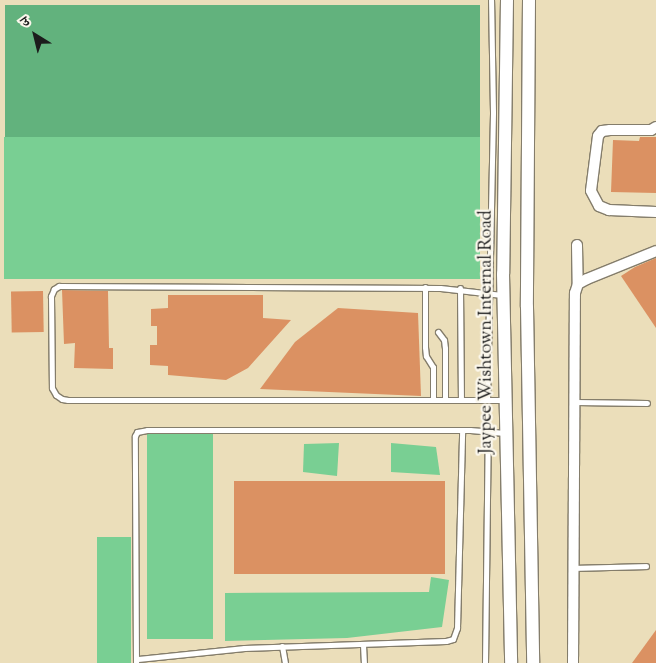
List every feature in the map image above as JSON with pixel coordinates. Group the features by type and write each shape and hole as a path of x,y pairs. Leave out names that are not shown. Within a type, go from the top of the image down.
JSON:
{"street":[{"name":"Jaypee Wishtown Internal Road","path":"507,0 504,296 505,433 511,663"},
{"path":"529,0 527,307 533,663"},
{"path":"656,127 651,130 602,131 598,136 591,191 599,206 609,210 656,212"},
{"path":"573,663 575,293 578,284 577,245"},
{"path":"578,284 656,251"}],"lane":[{"path":"487,400 492,112 491,0"},
{"path":"504,296 460,288 60,286 54,289 51,296 52,388 56,395 62,399 505,400"},
{"path":"425,288 425,347 426,356 433,366 433,400"},
{"path":"460,288 461,400"},
{"path":"438,332 444,340 445,348 446,400"},
{"path":"574,402 647,403"},
{"path":"462,431 456,634 452,638 446,641 363,645 244,648 137,661 135,436 137,432 147,430 462,431 505,433"},
{"path":"485,663 488,432"},
{"path":"574,568 646,566"},
{"path":"363,645 364,663"},
{"path":"282,646 285,663"}],"green space":[{"path":"5,5 480,5 480,137 5,137"},
{"path":"4,137 480,137 480,279 4,279"},
{"path":"147,430 213,430 213,639 147,639"},
{"path":"339,443 337,476 303,472 304,444"},
{"path":"391,443 436,447 440,475 391,472"},
{"path":"97,537 131,537 131,663 97,663"},
{"path":"431,577 449,580 442,627 347,638 225,641 225,593 429,592"}],"building":[{"path":"640,137 656,137 656,193 611,192 613,140 639,141"},
{"path":"656,258 656,328 621,276 635,267"},
{"path":"62,290 108,291 109,348 113,348 113,369 74,368 75,343 64,344"},
{"path":"43,291 44,332 12,333 11,292"},
{"path":"168,295 263,295 263,318 291,320 248,368 226,380 168,375 168,366 150,365 150,345 157,345 157,326 151,326 151,309 168,308"},
{"path":"338,308 418,313 421,396 260,389 295,342"},
{"path":"234,481 445,481 445,574 234,574"},
{"path":"656,630 656,663 632,663"}]}
